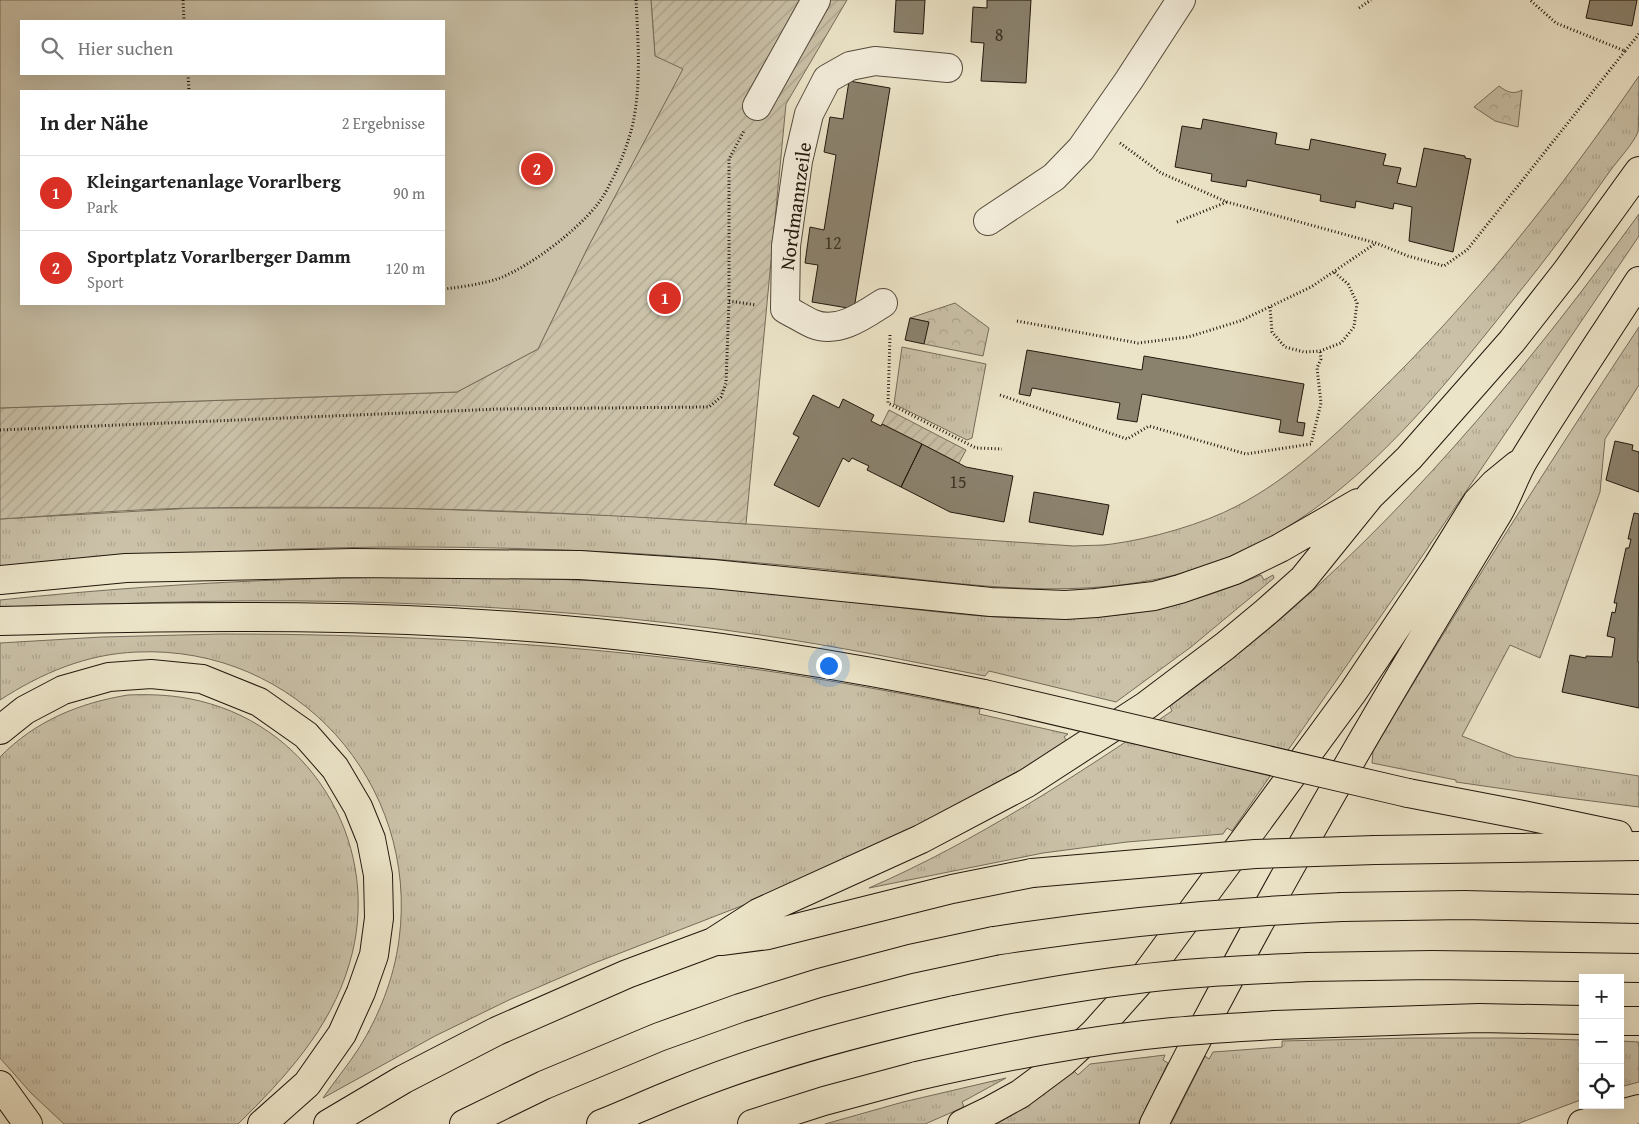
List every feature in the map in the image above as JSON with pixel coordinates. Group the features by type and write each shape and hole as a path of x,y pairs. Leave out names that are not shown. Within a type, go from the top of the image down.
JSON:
{"highway":[{"path":"328,1124 404,1079 496,1031 627,974 713,942 758,913 921,839 1027,783 1147,705 1238,635 1303,579 1370,496 1409,458 1512,341 1566,272 1639,171"},
{"path":"1154,1124 1277,890 1345,769 1498,512 1523,461 1639,281"},
{"path":"962,1124 1020,1094 1063,1062 1094,1033 1144,977 1353,692 1438,565 1477,502 1495,483 1523,461"},
{"path":"0,580 126,568 353,563 523,564 713,574 991,602 1065,605 1154,596 1235,570 1274,552 1370,496"},
{"path":"0,621 131,617 335,618 594,633 771,654 901,676 1408,793 1639,840"},
{"path":"0,730 25,710 63,690 109,677 151,674 202,679 259,702 306,735 335,768 358,806 371,839 378,884 378,918 374,955 362,992 342,1034 307,1084 262,1124"},
{"path":"713,942 768,935 952,890 1032,873 1246,855 1375,850 1639,846"},
{"path":"464,1124 553,1081 659,1036 740,1008 837,978 910,959 994,941 1062,930 1183,916 1276,910 1342,907 1464,906 1639,909"},
{"path":"601,1124 676,1092 817,1044 891,1024 1032,994 1131,980 1257,969 1442,965 1639,968"},
{"path":"752,1124 824,1101 918,1076 1016,1055 1123,1038 1172,1032 1275,1025 1479,1018 1579,1020"},
{"path":"1624,1021 1639,1021"},
{"path":"0,1085 28,1124"},
{"path":"1582,1124 1639,1109"},
{"path":"0,1120 5,1124"}],"street":[{"path":"757,106 816,0"},
{"path":"988,221 1054,177 1081,149 1150,49 1181,0"},
{"name":"Nordmannzeile","path":"883,303 858,319 844,325 830,326 816,325 785,309 786,246 798,161 809,114 827,79 850,66 875,61 948,68"}],"path":[{"path":"183,0 184,20"},
{"path":"445,289 499,278 541,255 572,230 597,205 611,180 634,120 639,59 636,0"},
{"path":"1359,8 1371,0"},
{"path":"1530,0 1556,23 1625,51"},
{"path":"1139,157 1161,174 1227,202 1376,243 1408,256 1444,266 1467,250 1639,34"},
{"path":"188,75 189,90"},
{"path":"0,430 499,409 709,408 721,398 726,383 730,302 729,159 757,106"},
{"path":"1177,222 1227,202"},
{"path":"1017,321 1138,343 1188,337 1240,322 1311,287 1376,243"},
{"path":"1270,307 1272,332 1284,347 1304,352 1320,351 1340,343 1354,327 1358,303 1348,284 1333,272"},
{"path":"883,303 890,339 888,403 976,448 1002,449"},
{"path":"1000,395 1127,439 1149,426 1246,454 1311,444 1321,403 1317,368 1321,359 1320,351"}],"green space":[{"path":"0,0 651,0 655,56 683,69 588,247 538,349 457,392 0,408"},
{"path":"651,0 847,0 786,104 746,524 540,512 333,507 172,509 0,519 0,408 457,392 538,349 588,247 682,70 655,56"},
{"path":"1639,76 1638,132 1633,142 1526,284 1418,415 1383,451 1346,484 1307,514 1264,540 1219,561 1173,575 1127,584 1080,588 1032,588 938,582 725,560 607,552 472,547 246,551 0,571 0,519 194,508 402,508 629,516 1074,546 1127,542 1176,530 1223,513 1274,483 1309,457 1374,397 1411,360 1481,283 1547,203"},
{"path":"1499,86 1510,92 1522,90 1518,127 1495,121 1474,107"},
{"path":"1639,214 1639,236 1408,577 1232,831 1227,828 1223,834 1127,842 1043,853 869,888 909,870 987,828 1062,783 1136,735 1172,711 1170,706 1231,660 1291,610 1340,566 1387,519 1476,422 1560,319"},
{"path":"955,303 989,328 983,356 924,344 928,322 910,318"},
{"path":"1639,327 1639,385 1605,439 1600,492 1540,658 1510,645 1462,736 1515,757 1639,776 1639,807 1456,782 1456,780 1372,763 1373,751 1470,590"},
{"path":"902,347 986,364 972,438 967,440 894,404"},
{"path":"889,410 966,450 959,463 882,424"},
{"path":"1261,575 1264,580 1273,575 1274,578 1191,647 1116,702 989,671 985,676 760,635 669,623 531,610 295,601 98,604 0,609 0,600 149,587 299,579 449,577 524,578 683,585 738,589 977,616 1055,619 1133,613 1166,607 1214,593"},
{"path":"222,634 334,635 502,643 670,658 825,680 980,709 979,714 1068,734 1064,737 1068,742 953,809 785,889 592,964 511,999 435,1036 323,1098 359,1048 373,1023 385,996 399,940 400,882 389,828 367,778 336,734 295,699 248,672 195,656 137,652 82,661 48,673 0,700 0,643 102,637"},
{"path":"128,695 164,695 200,701 241,716 277,738 307,767 331,801 348,839 357,880 357,922 349,965 341,988 318,1031 304,1051 272,1089 238,1124 64,1124 31,1093 0,1058 0,757 28,733 59,716 92,703"},
{"path":"1413,1038 1579,1040 1579,1101 1517,1124 1171,1124 1205,1056 1209,1059 1213,1052 1282,1047 1282,1041"},
{"path":"1624,1041 1639,1042 1639,1082 1624,1086"},
{"path":"1165,1055 1163,1060 1168,1063 1138,1124 995,1124 1026,1106 1074,1071 1078,1075 1090,1064"},
{"path":"1006,1078 962,1102 964,1107 925,1124 825,1124 903,1102"}],"building":[{"path":"896,0 925,0 923,34 894,32"},
{"path":"987,0 1031,0 1026,83 981,81 984,43 971,42 973,7 987,8"},
{"path":"1590,0 1637,0 1632,26 1586,18"},
{"path":"849,81 890,88 854,309 812,302 818,265 805,263 810,227 824,230 836,155 824,152 830,117 843,119"},
{"path":"1203,119 1277,133 1275,144 1309,150 1311,139 1386,154 1383,165 1401,168 1397,183 1416,187 1424,148 1465,156 1465,158 1471,159 1453,252 1409,241 1412,207 1394,203 1393,209 1356,201 1355,208 1320,201 1321,195 1247,180 1246,187 1211,181 1212,174 1175,167 1182,126 1201,129"},
{"path":"910,318 929,322 924,344 905,340"},
{"path":"1027,350 1142,370 1144,356 1304,384 1297,422 1305,423 1303,436 1279,432 1281,420 1142,394 1137,422 1117,419 1120,403 1032,388 1030,396 1019,394"},
{"path":"813,395 839,408 843,399 874,415 871,421 881,426 882,424 922,444 901,487 867,470 869,466 852,458 849,462 843,458 819,507 774,485 799,437 793,434"},
{"path":"1615,441 1633,445 1632,450 1639,452 1639,492 1606,480"},
{"path":"922,444 966,467 1013,476 1004,522 950,512 901,487"},
{"path":"1034,492 1109,505 1103,535 1029,522"},
{"path":"1634,513 1639,514 1639,708 1562,692 1570,655 1586,658 1586,656 1612,657 1615,638 1607,636 1612,612 1615,613 1617,603 1614,603 1626,548 1629,548 1631,539 1628,539"}],"place":[{"name":"Sportplatz Vorarlberger Damm","path":"537,169"},
{"name":"Kleingartenanlage Vorarlberg","path":"665,298"}]}
